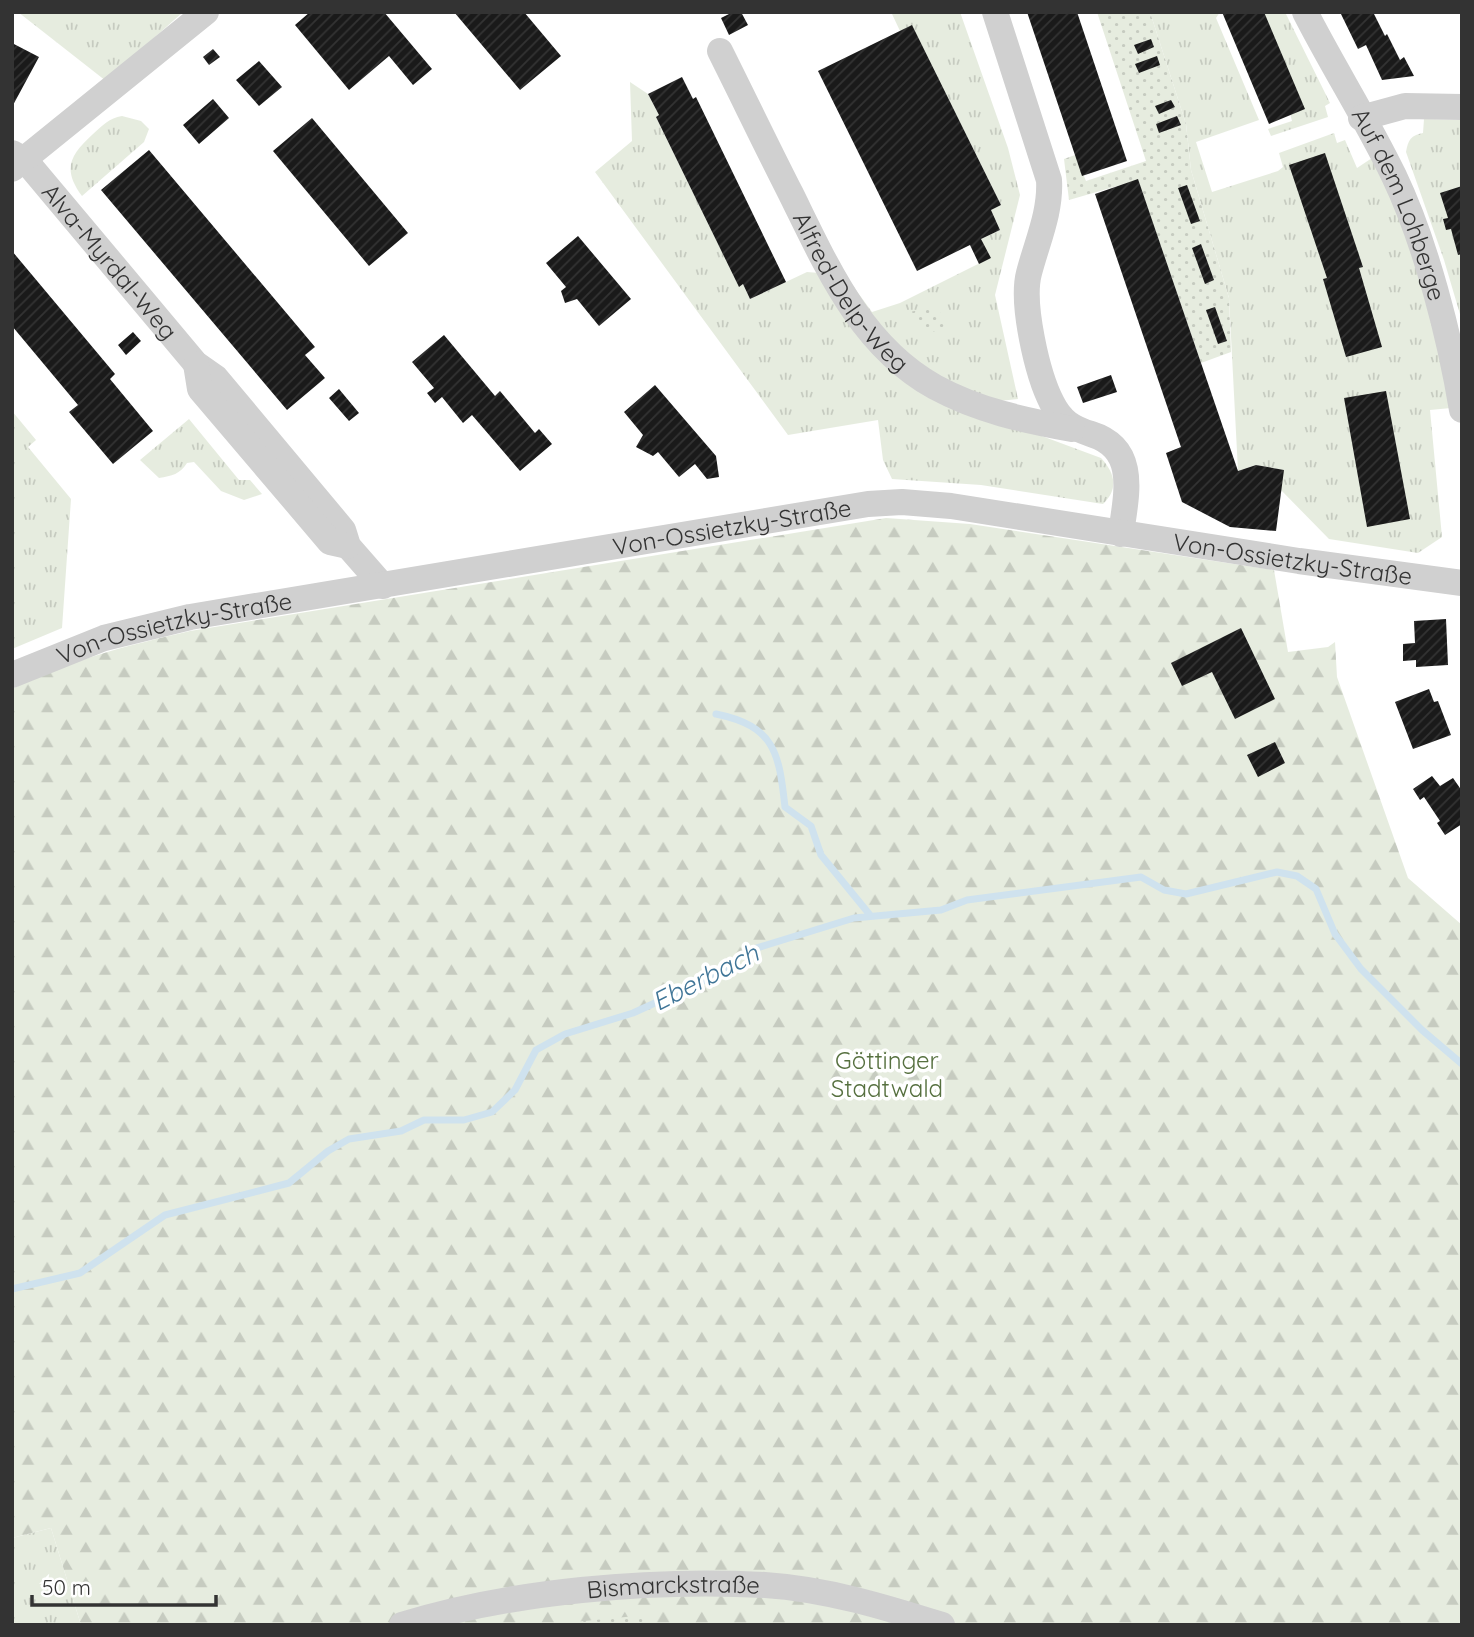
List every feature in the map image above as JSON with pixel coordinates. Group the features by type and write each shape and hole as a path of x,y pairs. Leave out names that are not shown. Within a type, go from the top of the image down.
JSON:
{"street":[{"path":"16,160 206,12"},
{"path":"995,12 1049,180 1048,207 1026,285 1027,312 1051,401 1072,429"},
{"name":"Auf dem Lohberge","path":"1304,12 1394,176 1428,270 1455,370 1462,410"},
{"name":"Alfred-Delp-Weg","path":"720,51 825,263 852,311 911,371 963,401 1013,418 1072,429 1110,442 1120,455 1126,486 1121,534"},
{"path":"1361,118 1405,106 1462,107"},
{"name":"Alva-Myrdal-Weg","path":"16,160 196,364 200,389 330,542 348,546 383,586"},
{"name":"Von-Ossietzky-Straße","path":"12,675 104,638 169,622 879,503 951,506 1121,534 1462,583"},
{"name":"Bismarckstraße","path":"402,1625 443,1612 499,1601 585,1591 728,1585 767,1586 824,1593 942,1625"}],"green space":[{"path":"18,12 183,12 106,81"},
{"path":"960,12 1008,148 1020,195 995,295 1018,399 999,401 1031,432 1101,458 1113,481 1111,493 1103,504 981,485 892,479 883,460 878,420 788,435 595,172 632,141 630,82 648,94 659,115 656,117 739,286 743,284 750,299 807,272 845,275 872,312 900,303 990,258 981,239 1000,230 991,210 1001,205 912,26 900,31 892,14"},
{"path":"1097,12 1150,12 1186,124 1191,170 1229,298 1231,352 1201,363 1138,180 1069,200 1064,159 1075,155 1086,181 1146,161"},
{"path":"1150,12 1220,12 1216,18 1259,120 1196,142 1212,192 1278,171 1283,167 1279,153 1334,133 1337,143 1345,140 1357,168 1372,158 1399,218 1420,280 1451,408 1430,410 1442,537 1418,553 1329,539 1281,490 1283,470 1256,465 1238,471 1229,298 1191,170 1186,124"},
{"path":"1264,12 1285,12 1330,103 1325,106 1328,117 1271,136 1268,129 1292,121"},
{"path":"122,116 141,121 149,129 144,142 82,196 72,178 71,163 74,156 103,125"},
{"path":"1424,119 1462,120 1462,321 1444,260 1406,152 1411,139 1423,133"},
{"path":"935,306 949,324 931,333 910,312"},
{"path":"12,411 36,440 28,447 71,499 62,628 12,649"},
{"path":"189,419 239,480 250,480 262,494 244,500 221,491 194,462 187,463 175,474 159,478 140,460"},
{"name":"Göttinger Stadtwald","path":"886,518 970,524 1274,570 1288,652 1328,647 1335,642 1337,677 1408,878 1462,925 1462,1625 81,1625 51,1528 12,1538 12,689 77,662 190,631"},
{"path":"51,1528 81,1625 12,1625 12,1538"},
{"path":"646,1615 649,1625 543,1625"}],"building":[{"path":"310,12 384,12 432,69 413,85 389,56 349,90 295,25"},
{"path":"454,12 524,12 561,56 520,90"},
{"path":"733,12 741,12 748,25 729,35 721,18"},
{"path":"1027,12 1077,12 1127,161 1082,176"},
{"path":"1222,12 1264,12 1305,109 1269,124"},
{"path":"1340,12 1373,12 1400,60 1404,57 1414,76 1382,80 1366,45 1358,49"},
{"path":"912,25 1001,205 991,210 1000,230 981,239 991,258 979,264 970,245 917,271 818,71"},
{"path":"1151,39 1154,47 1138,54 1134,45"},
{"path":"12,43 39,57 12,107"},
{"path":"213,49 220,57 209,65 203,57"},
{"path":"1157,56 1160,65 1139,73 1135,64"},
{"path":"259,61 282,87 259,106 236,80"},
{"path":"682,77 693,99 696,97 786,282 750,299 743,284 739,287 656,117 659,115 648,94"},
{"path":"213,99 229,118 199,144 183,125"},
{"path":"1171,100 1175,107 1159,114 1155,106"},
{"path":"1177,116 1181,125 1159,133 1156,124"},
{"path":"312,118 408,233 369,266 273,151"},
{"path":"149,150 315,347 305,355 325,378 287,410 101,190"},
{"path":"1325,153 1363,267 1359,268 1382,347 1346,357 1323,279 1327,278 1289,165"},
{"path":"1138,179 1238,471 1256,465 1284,470 1276,531 1230,527 1182,502 1166,453 1181,447 1095,194"},
{"path":"1187,185 1200,221 1191,224 1178,188"},
{"path":"1462,186 1462,254 1458,255 1451,229 1446,230 1443,219 1448,218 1440,193"},
{"path":"578,236 631,299 599,326 577,299 565,303 561,291 566,287 546,263"},
{"path":"1201,244 1214,280 1205,284 1192,248"},
{"path":"12,251 115,374 110,379 153,431 113,464 69,412 78,405 12,326"},
{"path":"1215,307 1227,341 1218,344 1206,310"},
{"path":"133,332 141,341 126,355 118,345"},
{"path":"444,335 495,396 500,391 535,433 539,429 552,444 520,471 472,415 463,423 442,397 435,403 427,393 434,388 412,362"},
{"path":"1111,375 1117,392 1083,403 1077,387"},
{"path":"655,385 716,456 719,477 707,479 695,464 679,477 658,452 653,456 636,447 643,435 624,412"},
{"path":"339,389 359,413 349,421 329,398"},
{"path":"1386,391 1410,519 1367,527 1344,398"},
{"path":"1446,619 1448,665 1416,667 1416,660 1403,661 1403,644 1415,643 1414,621"},
{"path":"1241,628 1275,699 1235,719 1212,672 1182,686 1171,663"},
{"path":"1429,689 1434,702 1438,701 1451,735 1413,749 1395,702"},
{"path":"1275,742 1285,763 1258,777 1247,755"},
{"path":"1432,776 1440,786 1453,778 1462,791 1462,824 1445,835 1437,823 1440,821 1424,797 1420,800 1413,789"}],"waterway":[{"path":"716,714 736,719 762,734 776,757 785,807 811,826 821,855 870,915"},
{"name":"Eberbach","path":"12,1289 80,1273 165,1215 289,1183 328,1151 349,1139 401,1131 424,1120 464,1120 492,1112 515,1090 536,1050 565,1034 633,1013 716,975 747,951 854,918 941,910 967,900 1141,877 1164,890 1186,894 1277,872 1297,876 1316,889 1335,934 1361,969 1422,1030 1462,1064"}]}
